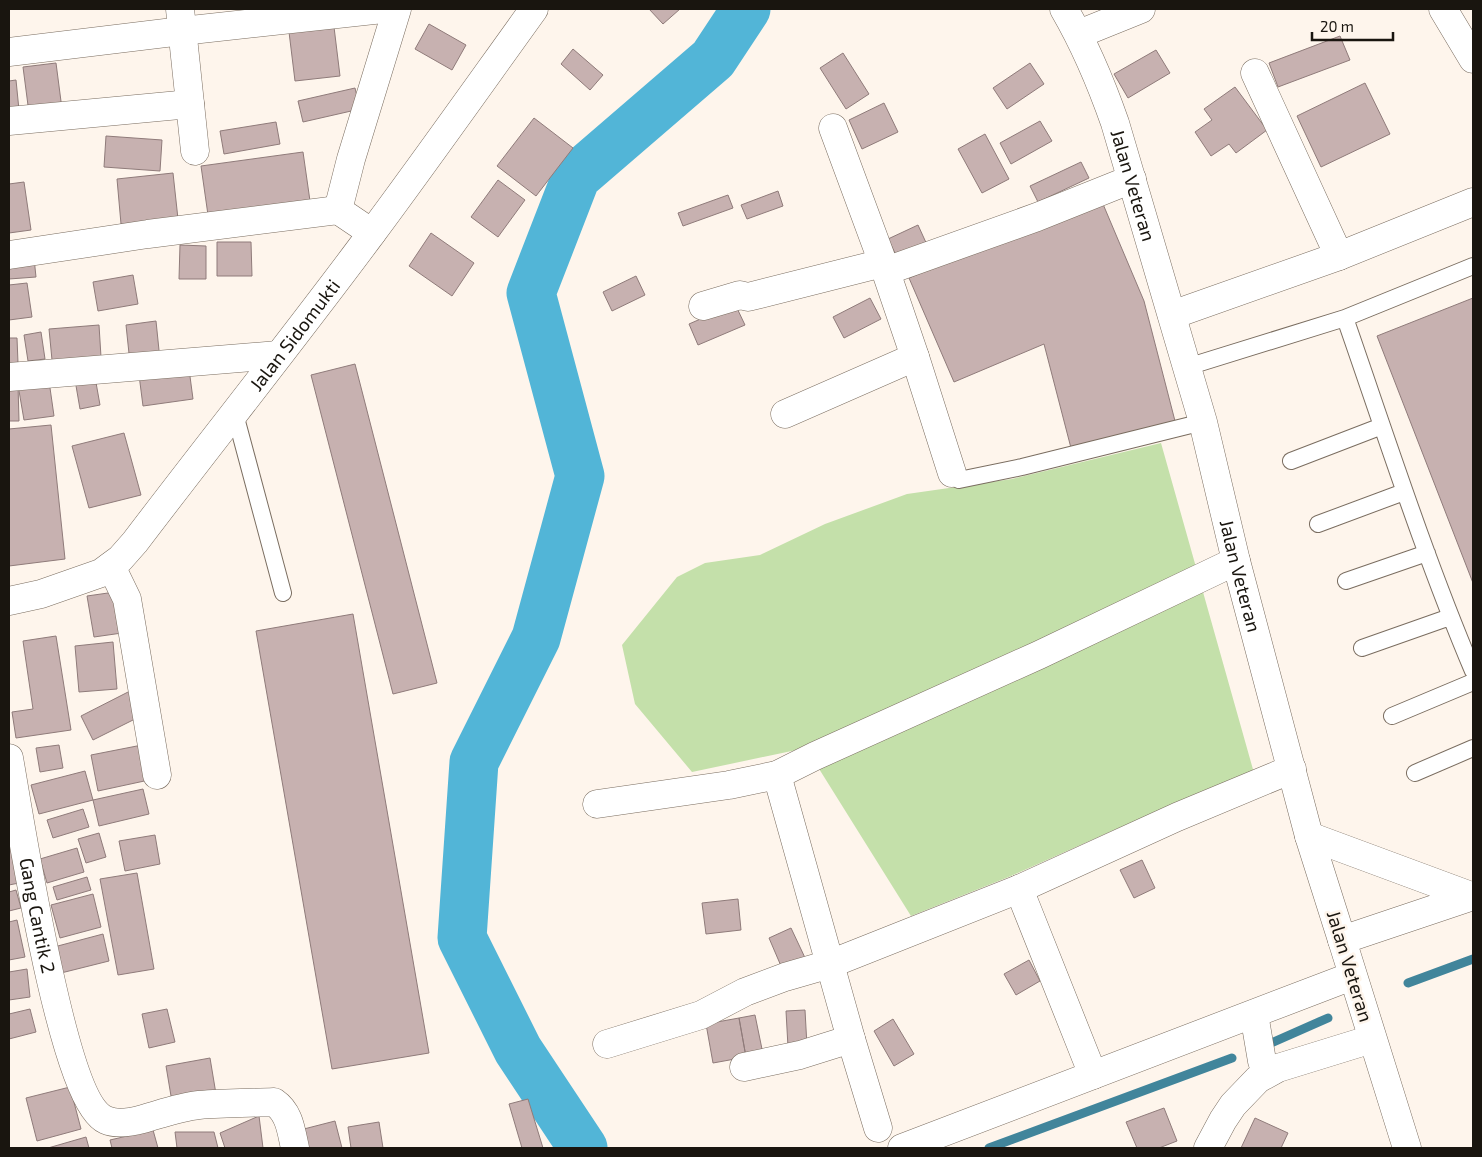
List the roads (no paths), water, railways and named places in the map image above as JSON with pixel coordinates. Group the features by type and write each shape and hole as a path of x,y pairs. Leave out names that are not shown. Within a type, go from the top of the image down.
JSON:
{"street":[{"path":"9,52 181,20 383,9"},
{"path":"338,210 351,159 397,9"},
{"name":"Jalan Sidomukti","path":"9,601 41,594 101,573 120,559 235,414 372,233 534,9"},
{"name":"Jalan Veteran","path":"1064,9 1079,34 1098,77 1115,123 1132,179 1203,422 1236,561 1310,836 1406,1148"},
{"path":"1079,34 1141,9"},
{"path":"1443,9 1473,59"},
{"path":"181,20 195,151"},
{"path":"1255,73 1339,256"},
{"path":"9,121 190,104"},
{"path":"833,128 885,267 952,473"},
{"path":"703,306 740,295 748,297 885,267 1037,217 1132,179"},
{"path":"1172,315 1339,256 1473,202"},
{"path":"9,255 148,234 338,210 372,233"},
{"path":"9,377 278,355"},
{"path":"785,414 915,357"},
{"path":"597,804 729,785 777,775 1039,655 1236,561"},
{"path":"111,566 127,600 157,775"},
{"name":"Gang Cantik 2","path":"9,758 53,992 76,1070 87,1097 97,1114 105,1120 114,1123 131,1122 197,1105 274,1102 286,1112 295,1148"},
{"path":"607,1044 701,1015 745,992 830,964 1019,889 1177,817 1292,769"},
{"path":"777,775 878,1128"},
{"path":"1310,836 1472,896"},
{"path":"1019,889 1093,1075"},
{"path":"1342,940 1472,896"},
{"path":"902,1148 1352,976"},
{"path":"1254,1014 1262,1061 1267,1073"},
{"path":"744,1067 800,1055 851,1038"},
{"path":"1208,1148 1222,1120 1233,1106 1258,1079 1267,1073 1372,1039"}],"lane":[{"path":"1187,367 1345,318 1473,266"},
{"path":"1345,318 1404,492 1450,617 1473,671"},
{"path":"235,414 282,593"},
{"path":"952,473 959,480 1022,467 1203,422"},
{"path":"1291,461 1382,426"},
{"path":"1318,524 1404,492"},
{"path":"1346,581 1427,553"},
{"path":"1362,648 1450,617"},
{"path":"1392,716 1473,682"},
{"path":"1415,773 1473,748"}],"waterway":[{"path":"583,1148 518,1050 462,938 474,762 536,638 580,476 531,293 576,177 713,59 746,9"},
{"path":"1408,983 1473,959"},
{"path":"1269,1044 1328,1018"},
{"path":"989,1148 1232,1058"}]}
